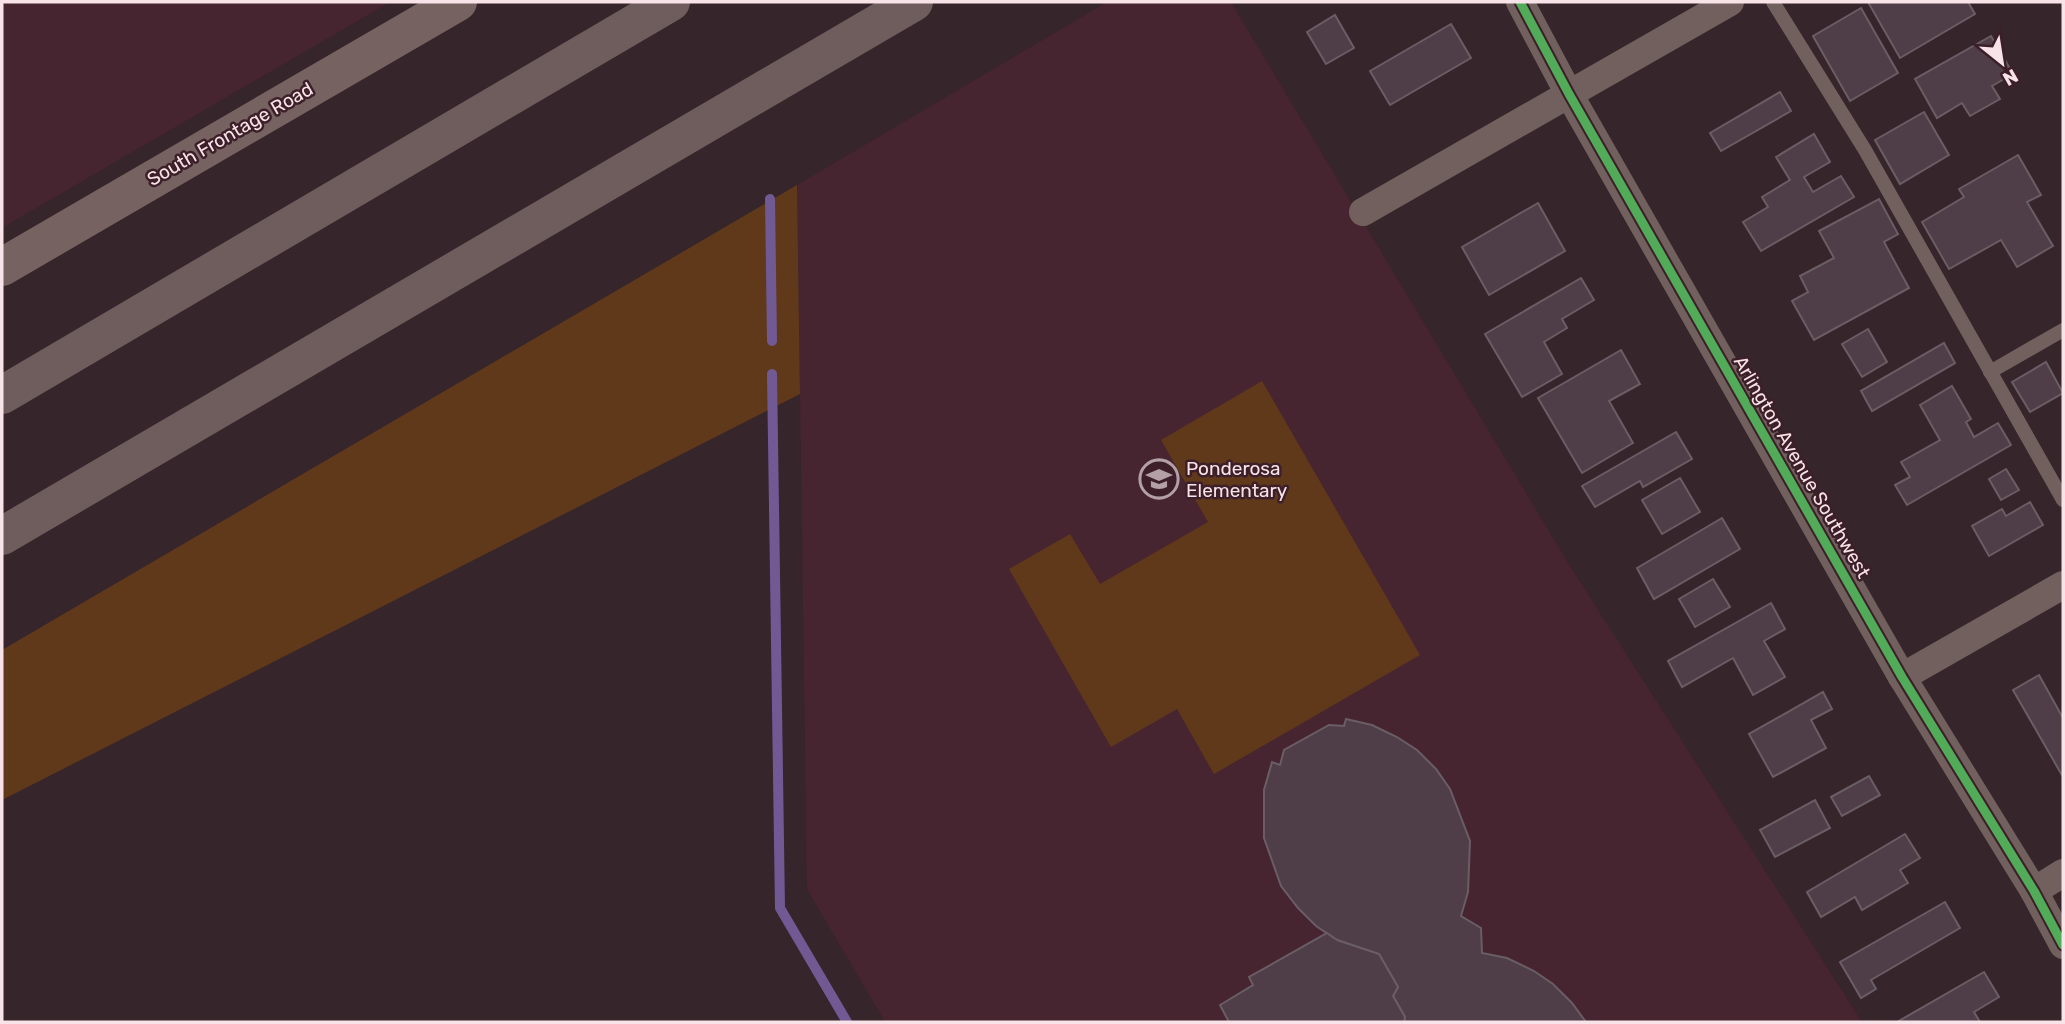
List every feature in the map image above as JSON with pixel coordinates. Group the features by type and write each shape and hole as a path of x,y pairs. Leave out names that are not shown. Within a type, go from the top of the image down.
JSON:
{"highway":[{"path":"2,395 671,2"},
{"path":"2,536 914,2"}],"main road":[{"name":"South Frontage Road","path":"2,267 458,2"}],"street":[{"name":"Arlington Avenue Southwest","path":"1520,2 1569,94 1902,677 2034,891 2063,945"},
{"path":"1363,212 1730,2"},
{"path":"1902,677 2063,585"},
{"path":"2034,891 2063,873"}],"lane":[{"path":"1773,2 1865,150 2063,500"},
{"path":"1990,372 2063,330"}],"shaded area":[{"path":"2,2 390,2 2,228"},
{"name":"Ponderosa Elementary","path":"1107,2 1231,2 1568,563 1862,1022 885,1022 807,889 797,185"},
{"path":"797,185 800,394 2,800 2,650"},
{"path":"1262,381 1420,655 1214,774 1177,709 1111,747 1009,569 1070,534 1100,584 1208,522 1161,440"}],"building":[{"path":"1868,2 1968,2 1975,14 1900,58"},
{"path":"1861,8 1898,73 1850,101 1813,36"},
{"path":"1335,15 1354,48 1326,64 1307,32"},
{"path":"1451,24 1471,58 1390,105 1370,71"},
{"path":"1991,36 2013,74 1992,86 2000,99 1970,116 1962,103 1937,118 1915,79"},
{"path":"1780,92 1791,111 1721,151 1710,133"},
{"path":"1924,112 1949,155 1900,184 1875,140"},
{"path":"1814,134 1830,162 1804,177 1813,192 1841,176 1854,197 1761,251 1743,222 1768,207 1762,197 1790,180 1776,157"},
{"path":"2018,155 2041,195 2027,202 2053,246 2017,267 2001,240 1949,269 1922,222 1964,197 1959,189"},
{"path":"1879,199 1898,234 1884,242 1909,288 1814,340 1792,301 1808,292 1800,276 1834,258 1819,231"},
{"path":"1538,203 1565,251 1489,295 1462,247"},
{"path":"1581,278 1594,300 1562,319 1567,328 1544,342 1562,374 1522,397 1485,334"},
{"path":"1868,329 1887,362 1862,377 1842,344"},
{"path":"1944,343 1955,363 1872,411 1861,391"},
{"path":"1621,350 1640,384 1609,401 1633,443 1582,473 1538,398"},
{"path":"2046,362 2063,393 2030,412 2012,382"},
{"path":"1952,386 1971,419 1966,422 1974,437 1998,423 2011,445 1907,505 1895,485 1910,477 1901,462 1940,440 1920,405"},
{"path":"1676,432 1692,459 1643,487 1640,481 1595,507 1582,486"},
{"path":"2006,469 2019,490 2001,500 1989,479"},
{"path":"1680,478 1700,512 1662,534 1642,500"},
{"path":"2030,502 2043,525 1989,556 1972,526 2002,509 2006,516"},
{"path":"1722,518 1740,549 1654,599 1637,568"},
{"path":"1713,579 1730,607 1695,627 1679,599"},
{"path":"1771,603 1785,629 1764,641 1785,677 1753,695 1733,658 1682,687 1668,661"},
{"path":"2039,675 2063,718 2063,777 2013,690"},
{"path":"1823,692 1832,709 1811,720 1826,748 1773,777 1749,734"},
{"path":"1346,719 1372,725 1397,737 1417,750 1436,769 1450,789 1470,841 1468,892 1461,916 1481,928 1482,953 1507,958 1534,971 1553,984 1586,1022 1404,1022 1405,1017 1393,996 1398,987 1379,954 1337,940 1316,926 1298,908 1281,886 1264,838 1264,790 1272,762 1280,765 1284,750 1329,725 1344,726"},
{"path":"1869,776 1880,795 1842,816 1831,797"},
{"path":"1815,800 1830,828 1775,857 1760,830"},
{"path":"1905,834 1920,858 1900,870 1908,883 1862,910 1855,897 1821,917 1807,892"},
{"path":"1945,902 1960,928 1871,980 1876,989 1861,998 1840,962"},
{"path":"1327,933 1337,940 1379,954 1398,987 1393,996 1405,1017 1404,1022 1229,1022 1220,1005 1253,985 1249,977"},
{"path":"1984,972 1999,997 1974,1012 1980,1022 1897,1022"}],"waterway":[{"path":"770,199 772,341"},
{"path":"772,374 780,908 847,1022"}],"cycle path":[{"path":"1520,2 1569,94 1902,677 2034,891 2063,945"}],"place":[{"name":"Ponderosa Elementary","path":"1159,479"}]}
